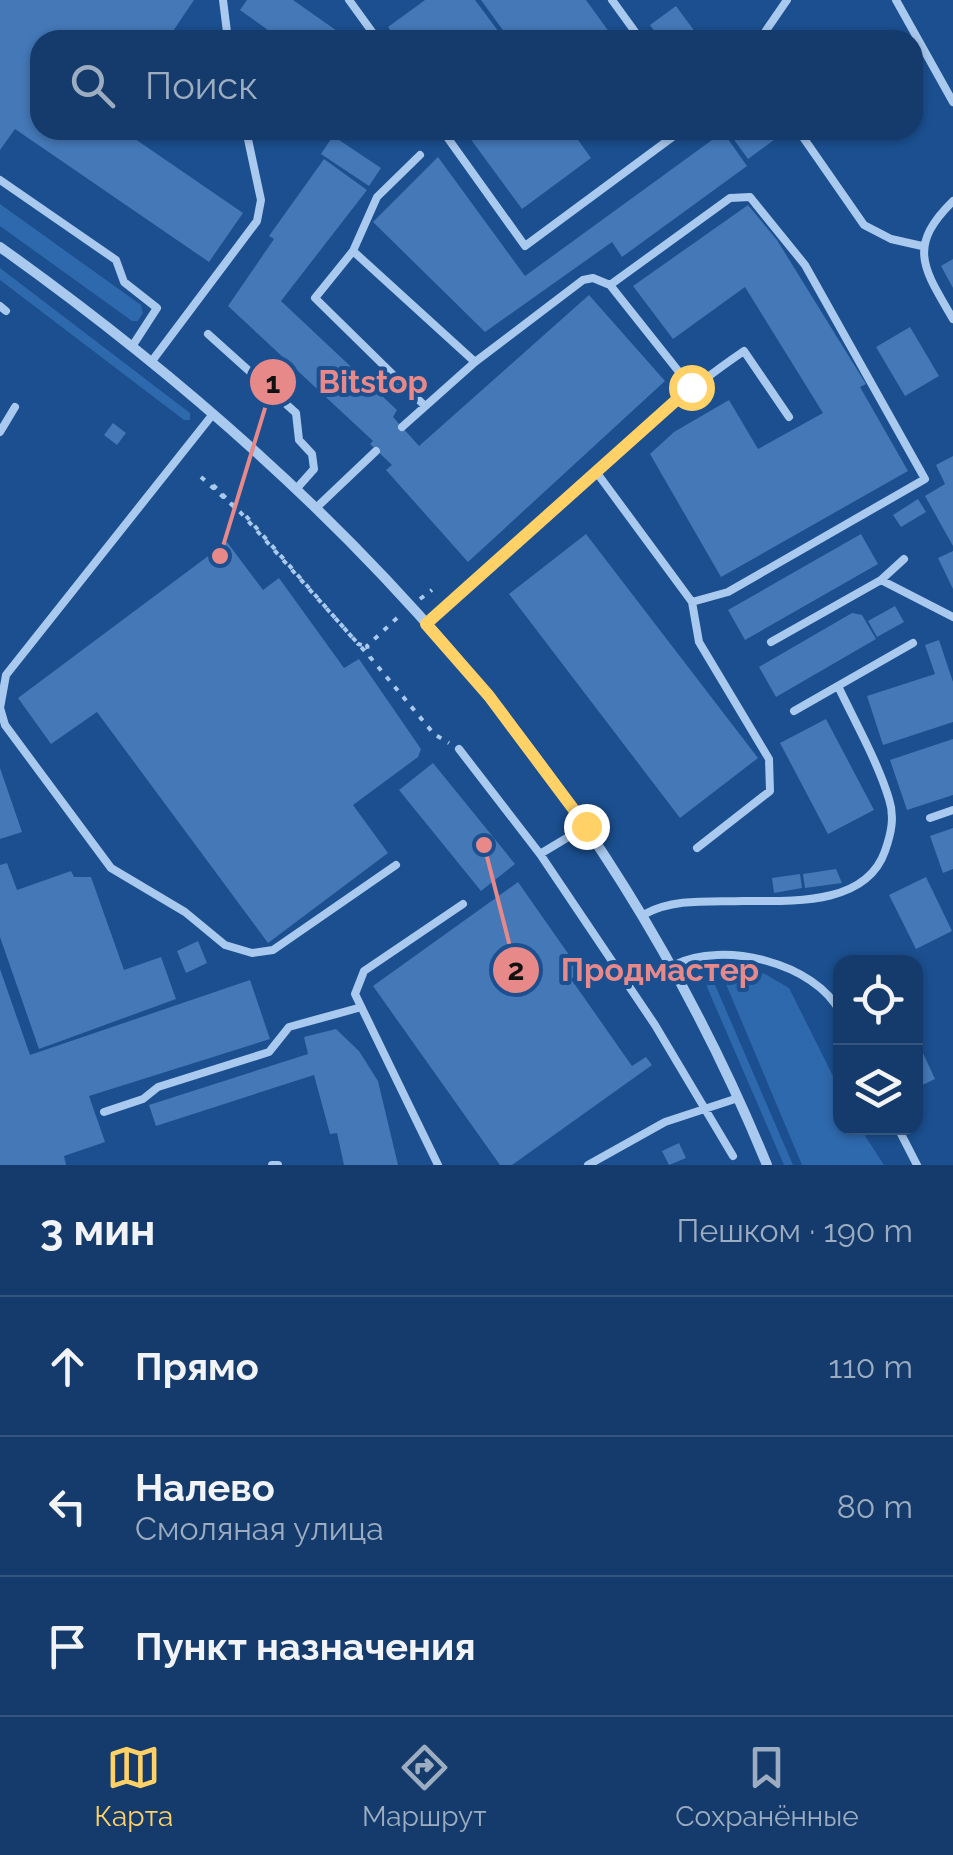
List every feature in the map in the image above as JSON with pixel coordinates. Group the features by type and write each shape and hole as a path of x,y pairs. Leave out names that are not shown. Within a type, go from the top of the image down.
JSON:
{"street":[{"path":"0,247 216,411 317,506 489,696 586,826 674,964 767,1165"}],"lane":[{"path":"222,0 226,30"},
{"path":"349,0 371,30"},
{"path":"612,0 633,30"},
{"path":"769,30 787,0"},
{"path":"896,0 914,30"},
{"path":"923,46 953,102"},
{"path":"944,81 953,75"},
{"path":"152,361 257,222 261,200 248,140"},
{"path":"449,140 526,246 669,140"},
{"path":"805,140 864,224 891,239 922,246"},
{"path":"420,155 377,197 354,252 315,298 425,406"},
{"path":"0,180 116,260 124,282 157,308 133,346"},
{"path":"610,285 730,198 750,197 805,265 925,478 728,592 692,602"},
{"path":"953,201 931,223 922,246 926,274 953,319"},
{"path":"354,252 475,362"},
{"path":"402,427 475,362 583,280 592,278 610,285 691,387"},
{"path":"208,334 296,413 299,440 314,461 314,469 298,487"},
{"path":"426,624 691,387 744,351 789,416"},
{"path":"0,432 16,407"},
{"path":"216,411 6,675 0,708 5,725 111,868 184,912 225,946 252,953 273,950 396,865"},
{"path":"317,506 376,451"},
{"path":"598,472 692,602 699,642 770,758 770,791 697,848"},
{"path":"771,642 882,580 904,559"},
{"path":"882,580 953,617"},
{"path":"794,710 913,643"},
{"path":"644,914 671,903 788,901 843,892 864,883 880,866 893,818 889,797 838,686"},
{"path":"459,749 540,854 655,1024 732,1156"},
{"path":"930,818 953,810"},
{"path":"540,854 586,826"},
{"path":"438,1165 358,1008 355,994 364,971 463,904"},
{"path":"674,964 690,956 721,953 787,969 830,993 833,999"},
{"path":"104,1112 144,1099 158,1086 270,1052 289,1027 358,1008"},
{"path":"588,1165 665,1122 739,1098"},
{"path":"902,1135 917,1165"}],"path":[{"path":"367,646 358,644 250,519 201,477 241,513 357,647 370,656 434,734 459,749"},
{"path":"367,646 432,590"},
{"path":"367,646 370,656"}],"shaded area":[{"path":"0,204 141,305 143,313 138,321 132,321 0,226"},
{"path":"0,268 190,413 190,420 184,420 0,280"},
{"path":"718,965 765,974 789,988 833,1076 833,1135 865,1135 884,1165 802,1165"},
{"path":"709,971 793,1165 784,1165 707,987"}],"building":[{"path":"0,0 194,0 174,30 30,30 30,139 15,129 0,150"},
{"path":"247,0 293,0 336,30 268,30 240,10"},
{"path":"425,0 475,0 498,30 390,30 388,27"},
{"path":"481,0 586,0 608,30 503,30"},
{"path":"676,6 694,30 654,30 650,25"},
{"path":"31,140 137,140 243,213 209,262"},
{"path":"330,140 339,140 381,168 369,186 321,154"},
{"path":"471,140 578,140 591,158 522,209"},
{"path":"712,140 729,140 747,166 622,257 612,242 485,332 373,222 438,157 525,276"},
{"path":"734,140 774,140 748,159"},
{"path":"324,159 367,190 281,301 397,410 393,417 419,446 589,295 665,381 468,562 386,470 392,465 370,444 373,441 228,306 274,239 269,236"},
{"path":"748,205 777,240 866,384 860,387 908,471 721,577 650,454 674,432 729,400 758,449 823,413 745,287 673,339 633,286"},
{"path":"953,259 953,288 941,266"},
{"path":"910,327 939,376 905,396 876,347"},
{"path":"113,423 126,433 117,445 104,435"},
{"path":"953,456 953,546 925,496 945,484 936,465"},
{"path":"918,499 926,512 901,527 893,515"},
{"path":"586,534 758,758 680,818 509,594"},
{"path":"861,534 878,564 745,640 728,610"},
{"path":"227,542 263,590 279,578 344,668 359,659 421,749 418,757 353,805 388,853 268,943 97,712 51,744 18,698"},
{"path":"953,551 953,589 938,558"},
{"path":"895,606 904,622 877,637 868,621"},
{"path":"852,613 862,615 876,639 776,697 759,667"},
{"path":"939,640 953,682 953,722 883,745 867,696 935,674 925,645"},
{"path":"826,719 874,810 828,834 780,743"},
{"path":"953,739 953,795 907,810 890,760"},
{"path":"433,763 515,864 481,891 399,790"},
{"path":"0,768 22,832 0,839"},
{"path":"953,828 953,869 943,873 930,836"},
{"path":"7,863 17,890 71,871 74,877 91,877 124,970 161,957 176,999 39,1049 0,937 0,865"},
{"path":"836,869 842,883 805,888 803,874"},
{"path":"800,874 802,888 774,893 772,878"},
{"path":"926,877 952,931 916,949 889,895"},
{"path":"518,882 581,972 571,979 632,1066 646,1057 652,1065 512,1165 500,1165 373,986"},
{"path":"198,941 207,963 186,973 177,951"},
{"path":"0,969 30,1055 250,980 270,1039 89,1096 105,1142 64,1156 66,1165 0,1165"},
{"path":"336,1029 359,1051 378,1081 398,1165 344,1165 337,1133 330,1134 314,1075 156,1126 149,1105 308,1054 304,1037"},
{"path":"923,1053 935,1079 923,1085"},
{"path":"679,1143 686,1158 669,1165 662,1151"}],"place":[{"name":"Bitstop","path":"220,556"},
{"name":"Продмастер","path":"484,845"}],"route":[{"path":"586,826 489,696 426,624 482,578 691,387"}]}
